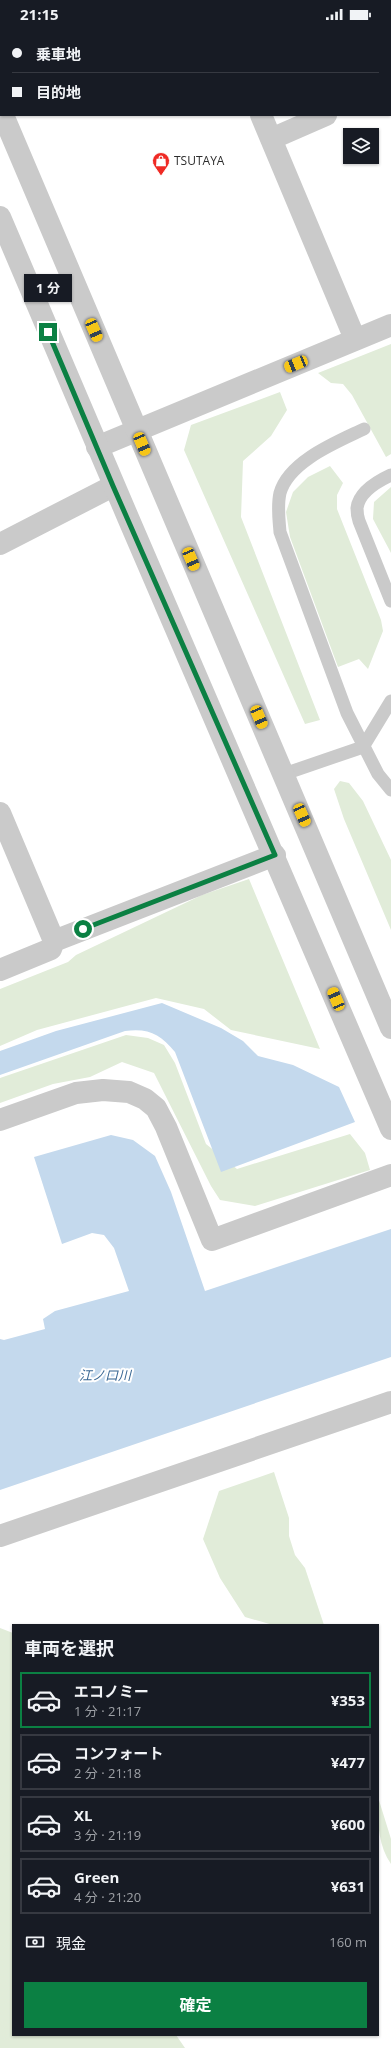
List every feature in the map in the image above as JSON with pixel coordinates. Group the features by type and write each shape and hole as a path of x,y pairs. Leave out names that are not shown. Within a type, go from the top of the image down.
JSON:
{"street":[{"path":"3,116 391,1028"},
{"path":"261,116 355,339"},
{"path":"271,139 324,116"},
{"path":"0,217 113,486 275,855 391,1129"},
{"path":"97,447 391,325"},
{"path":"0,544 113,486"},
{"path":"0,813 54,941 51,949 0,970"},
{"path":"54,941 275,855"},
{"path":"0,1120 76,1093 103,1090 129,1092 145,1099 156,1108 166,1127 212,1240 391,1176"},
{"path":"0,1536 391,1402"}],"lane":[{"path":"364,429 318,451 295,470 281,491 278,506 280,532 347,713 378,774 391,790"},
{"path":"391,475 379,481 362,496 357,508 359,522 391,601"},
{"path":"284,774 363,747 391,701"}],"green space":[{"path":"391,344 391,454 386,457 352,395 343,384 331,383 318,373"},
{"path":"280,392 287,410 271,436 243,461 241,517 320,720 305,724 184,450 191,425"},
{"path":"330,466 343,483 337,495 337,509 381,620 383,631 368,669 359,659 338,667 290,537 286,512 293,492 308,477"},
{"path":"391,487 391,553 373,519 374,502"},
{"path":"340,781 349,783 363,801 391,860 391,930 344,819 334,789"},
{"path":"249,879 320,1049 231,1030 204,1009 156,998 37,1030 0,1046 0,989 68,962 76,955 202,895"},
{"path":"126,1035 148,1038 164,1045 175,1063 206,1144 237,1169 350,1134 365,1153 370,1170 255,1206 220,1200 211,1186 154,1073 122,1062 90,1077 53,1084 0,1103 0,1078"},
{"path":"274,1472 289,1518 289,1536 295,1555 305,1568 324,1624 270,1624 245,1617 220,1578 203,1539 219,1491"},
{"path":"0,1628 12,1633 12,2036 177,2036 185,2048 0,2048"},
{"path":"379,1800 391,1839 391,1864 386,1856 379,1832"}],"water":[{"path":"162,1003 221,1028 243,1041 258,1056 293,1065 339,1087 355,1122 221,1172 175,1052 164,1041 153,1034 141,1030 125,1031 0,1075 0,1051 56,1031"},
{"name":"江ノ口川","path":"111,1135 133,1140 155,1156 171,1192 205,1291 391,1229 391,1357 0,1490 0,1339 4,1340 45,1329 43,1319 55,1311 129,1291 114,1248 104,1235 92,1233 62,1244 34,1157"}],"place":[{"name":"TSUTAYA","path":"161,176"}],"route":[{"path":"48,332 113,486 275,855 83,929"}]}
